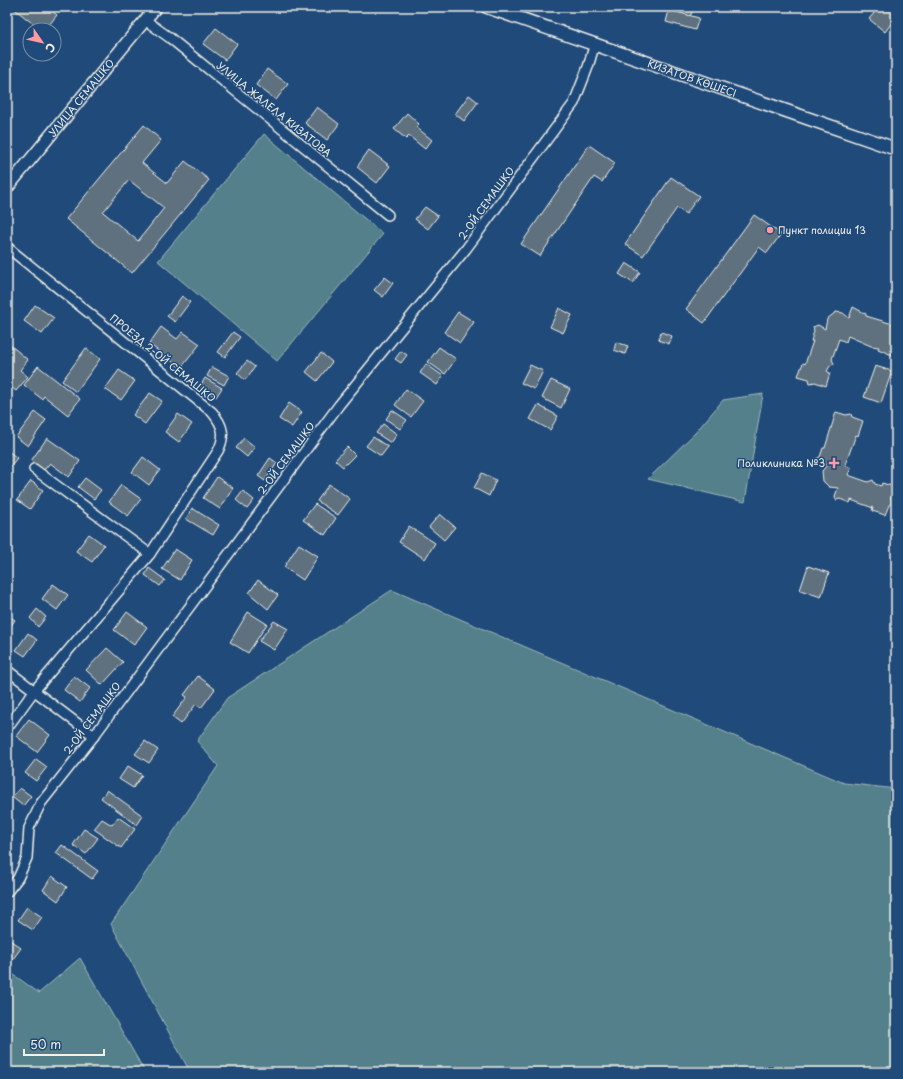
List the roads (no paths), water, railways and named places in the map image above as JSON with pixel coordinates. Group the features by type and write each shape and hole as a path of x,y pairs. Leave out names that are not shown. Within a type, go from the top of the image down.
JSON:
{"main road":[{"name":"КИЗАТОВ КӨШЕСІ","path":"487,7 595,43 896,149"}],"street":[{"name":"УЛИЦА СЕМАШКО","path":"7,188 156,7"},
{"name":"УЛИЦА ЖАЛЕЛА КИЗАТОВА","path":"145,20 170,38 388,215"},
{"name":"2-ОЙ СЕМАШКО","path":"7,892 18,878 27,858 30,828 41,804 94,736 334,412 466,249 574,103 588,67 595,43"},
{"name":"ПРОЕЗД 2-ОЙ СЕМАШКО","path":"7,247 212,412 220,422 223,432 223,441 218,451 150,554 34,691 7,728"},
{"path":"34,469 150,554"},
{"path":"7,670 94,736"}],"place":[{"name":"Пункт полиции 13","path":"770,230"},
{"name":"Поликлиника №3","path":"834,463"}]}
